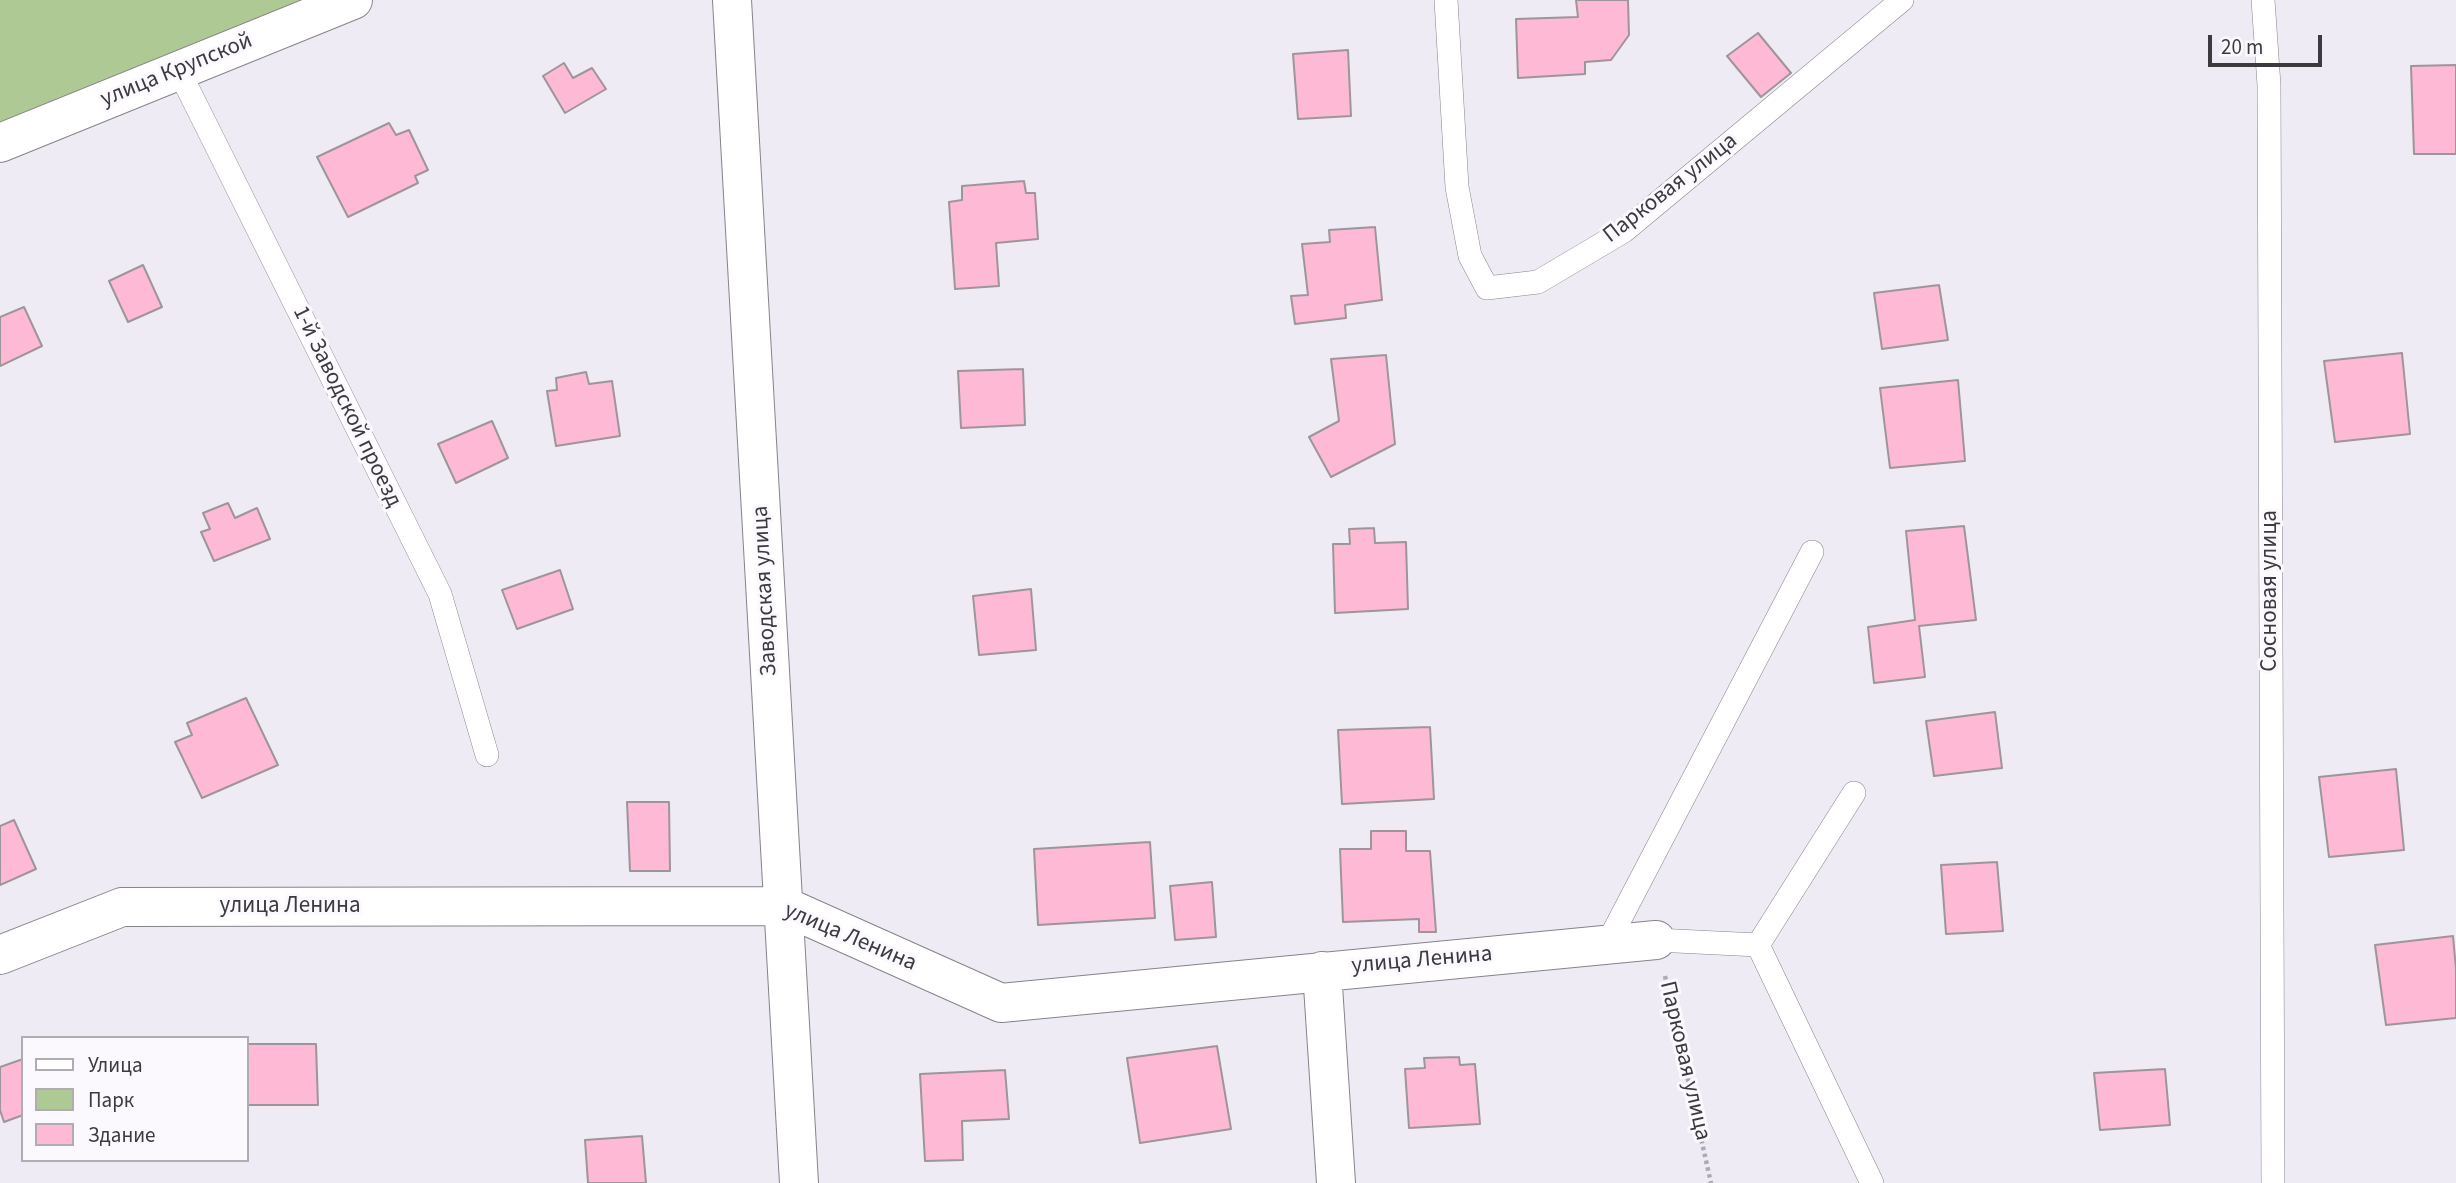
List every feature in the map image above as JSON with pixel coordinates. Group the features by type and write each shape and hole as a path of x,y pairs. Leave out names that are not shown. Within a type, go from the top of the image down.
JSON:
{"street":[{"name":"улица Крупской","path":"0,143 353,0"},
{"name":"Заводская улица","path":"732,0 799,1183"},
{"name":"улица Ленина","path":"0,955 122,907 784,906 1001,1003 1656,940"},
{"path":"1322,971 1336,1183"}],"lane":[{"name":"Парковая улица","path":"1446,0 1457,187 1470,256 1487,288 1538,282 1624,231 1902,0"},
{"name":"Сосновая улица","path":"2263,0 2269,85 2273,1183"},
{"name":"1-й Заводской проезд","path":"179,71 440,594 487,755"},
{"path":"1607,944 1812,552"},
{"path":"1758,945 1854,793"},
{"path":"1656,940 1758,945"},
{"path":"1758,945 1872,1183"}],"path":[{"name":"Парковая улица","path":"1656,940 1711,1183"}],"green space":[{"path":"0,0 305,0 0,122"}],"building":[{"path":"1576,0 1628,0 1629,35 1611,60 1585,62 1585,74 1518,78 1516,19 1578,17"},
{"path":"1758,33 1791,73 1761,97 1727,56"},
{"path":"1348,50 1351,116 1298,119 1293,54"},
{"path":"564,63 573,78 592,68 606,89 565,113 543,76"},
{"path":"2456,65 2456,154 2414,154 2411,66"},
{"path":"389,123 396,135 409,130 428,170 415,176 418,183 348,217 317,157"},
{"path":"1024,181 1026,193 1035,193 1038,239 996,243 999,286 955,289 949,202 962,200 962,186"},
{"path":"1375,227 1382,300 1345,305 1346,318 1295,324 1291,296 1308,295 1302,244 1330,242 1329,230"},
{"path":"143,265 162,307 128,322 109,281"},
{"path":"1939,285 1948,340 1882,349 1874,293"},
{"path":"24,307 42,346 0,366 0,317"},
{"path":"2402,353 2410,434 2335,442 2324,361"},
{"path":"1386,355 1395,444 1331,477 1309,437 1339,421 1331,359"},
{"path":"1023,369 1025,425 961,428 958,371"},
{"path":"586,372 589,384 612,381 620,436 556,446 547,391 557,390 556,378"},
{"path":"1958,380 1965,461 1890,468 1880,388"},
{"path":"492,421 508,458 456,483 438,444"},
{"path":"228,503 235,518 257,508 270,539 214,561 201,532 210,529 203,513"},
{"path":"1964,526 1976,620 1919,626 1925,677 1874,683 1868,627 1915,620 1906,531"},
{"path":"1374,528 1375,543 1406,542 1408,609 1335,613 1333,544 1350,544 1349,529"},
{"path":"560,570 573,609 517,629 502,590"},
{"path":"1031,589 1036,650 979,655 973,596"},
{"path":"246,698 278,765 202,798 175,742 192,735 187,723"},
{"path":"1995,712 2002,768 1934,776 1926,721"},
{"path":"1430,727 1434,799 1342,804 1338,730"},
{"path":"2396,769 2404,850 2329,857 2319,777"},
{"path":"627,802 669,802 670,871 630,871"},
{"path":"14,820 36,869 0,885 0,826"},
{"path":"1371,831 1406,831 1406,851 1430,851 1436,932 1419,932 1419,919 1343,922 1340,849 1371,849"},
{"path":"1150,842 1155,918 1038,925 1034,849"},
{"path":"1997,862 2003,931 1946,934 1941,865"},
{"path":"1212,882 1216,937 1175,940 1170,886"},
{"path":"2453,936 2456,1018 2386,1025 2375,945"},
{"path":"248,1044 316,1044 318,1105 248,1105"},
{"path":"1217,1046 1231,1129 1140,1143 1127,1058"},
{"path":"1459,1057 1460,1065 1475,1064 1480,1124 1409,1128 1405,1069 1425,1068 1424,1058"},
{"path":"21,1060 21,1116 4,1122 0,1110 0,1067"},
{"path":"2165,1069 2170,1125 2100,1130 2094,1073"},
{"path":"1005,1070 1009,1119 962,1121 963,1160 925,1161 920,1074"},
{"path":"642,1136 646,1183 588,1183 585,1140"}]}
